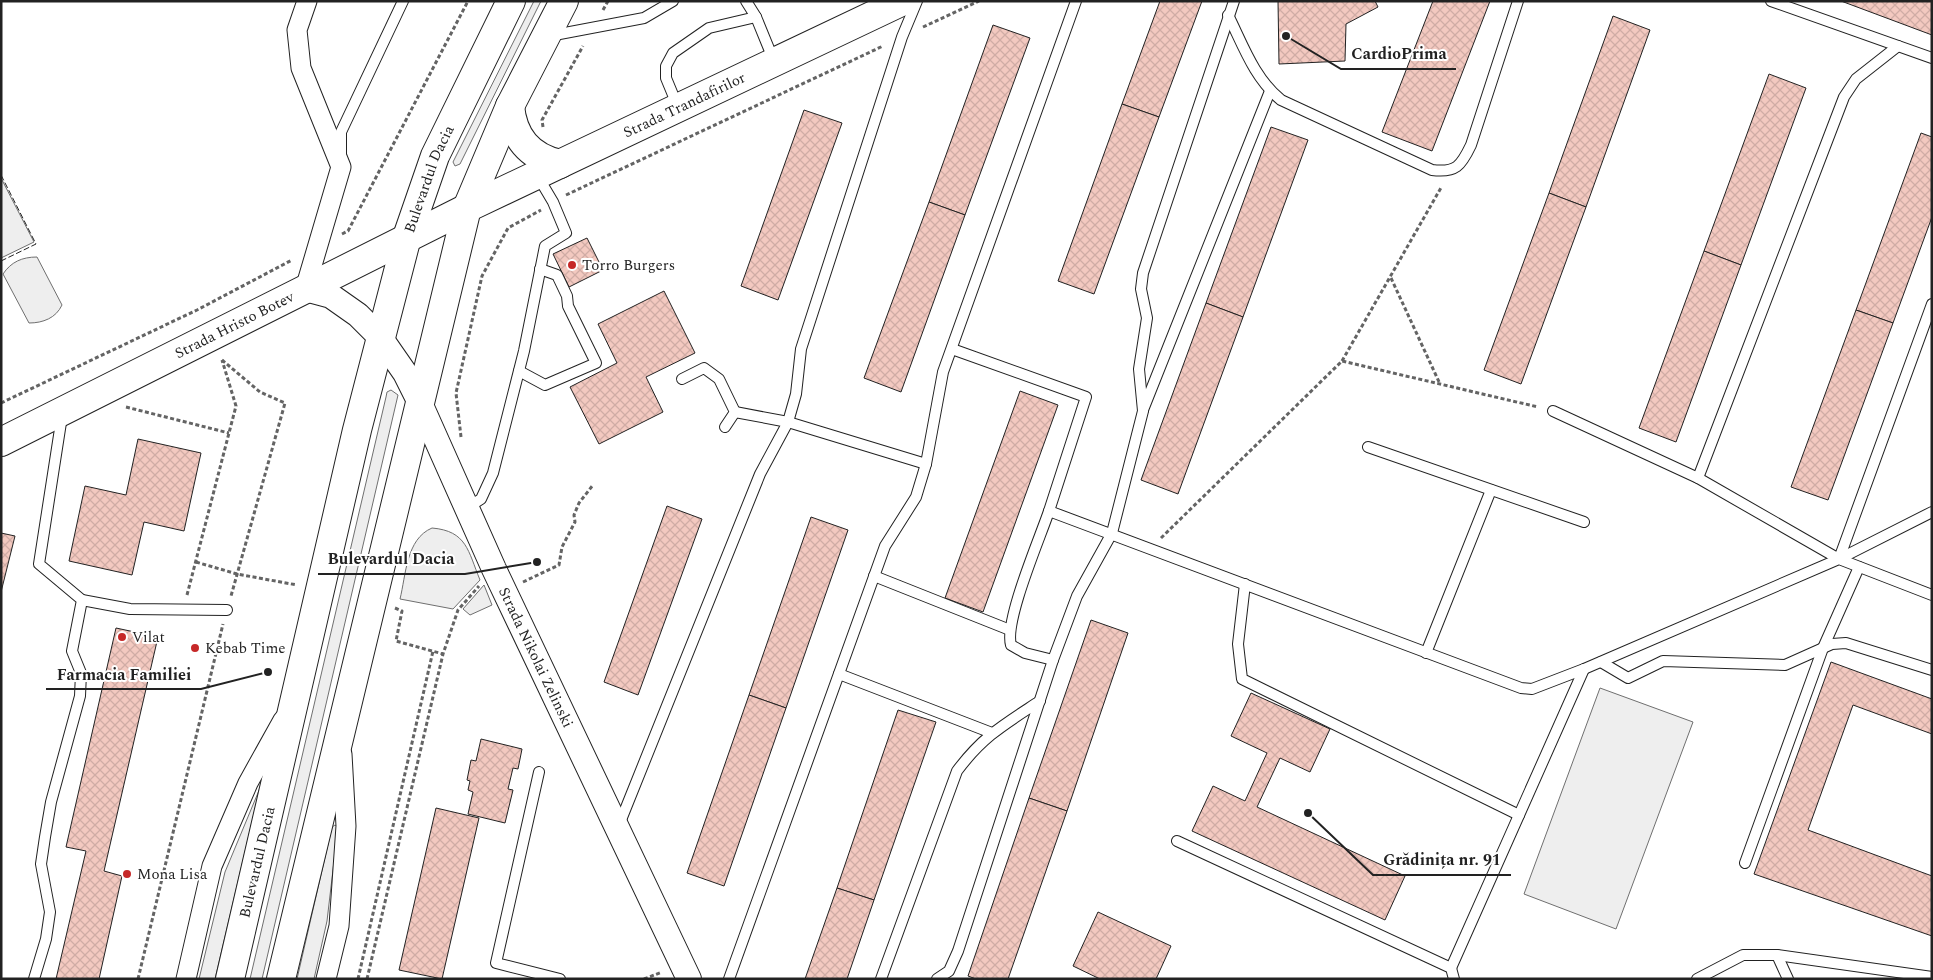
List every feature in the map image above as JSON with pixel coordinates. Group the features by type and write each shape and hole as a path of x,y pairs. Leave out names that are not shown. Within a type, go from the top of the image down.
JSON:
{"main road":[{"name":"Bulevardul Dacia","path":"230,979 380,338 407,237 435,156 510,1"},
{"path":"281,979 467,208 510,106 564,1"},
{"name":"Strada Trandafirilor","path":"467,208 903,1"},
{"path":"510,106 511,120 524,145 546,161 548,169"},
{"name":"Strada Hristo Botev","path":"1,442 92,398 216,349 305,289 467,208"}],"street":[{"path":"305,289 340,166 301,68 297,30 307,1"},
{"name":"Strada Nikolai Zelinski","path":"305,289 331,296 358,315 380,338 405,373 494,569 689,979"},
{"path":"186,979 212,866 248,783 295,698"},
{"path":"326,979 339,926 346,826 341,736"}],"lane":[{"path":"340,166 342,132 403,1"},
{"path":"546,36 644,18 673,1"},
{"path":"746,1 756,17 774,62"},
{"path":"617,829 760,474 788,422 796,394 801,349 902,37 917,1"},
{"path":"729,979 885,546 916,497 926,464 944,372 1076,1"},
{"path":"1143,411 1139,369 1147,318 1141,289 1143,273 1234,1"},
{"path":"1228,15 1257,74 1270,91 1281,100 1301,111 1432,170 1452,170 1462,164 1471,146 1518,1"},
{"path":"1771,1 1932,58"},
{"path":"678,108 666,78 666,66 673,53 709,28 756,17"},
{"path":"1698,478 1844,97 1856,79 1898,46"},
{"path":"938,979 949,971 958,951 1053,660 1077,596 1112,533 1143,411 1270,91"},
{"path":"466,508 481,499 493,472 519,371 545,246 566,233 553,202 548,169"},
{"path":"519,371 545,385 596,363 568,306 567,296 557,276 540,269"},
{"path":"1839,559 1932,304"},
{"path":"952,349 1086,397 1010,630 1011,645 1016,649 1053,660"},
{"path":"682,380 704,368 719,379 735,412"},
{"path":"1553,411 1698,478 1839,559 1932,594"},
{"path":"735,412 788,422 926,464"},
{"path":"725,427 735,412"},
{"path":"62,413 39,564 82,600 130,609 227,610"},
{"path":"1368,447 1584,522"},
{"path":"1426,653 1491,490"},
{"path":"1049,511 1112,533 1521,688 1532,688 1601,662 1839,559 1932,512"},
{"path":"1745,864 1823,648 1859,566"},
{"path":"874,576 1010,630"},
{"path":"1245,584 1238,644 1242,679 1519,815"},
{"path":"34,979 46,939 50,912 41,864 45,837 51,802 80,696 81,673 72,651 82,600"},
{"path":"1601,662 1628,678 1663,661 1785,665 1832,644 1846,643 1932,670"},
{"path":"1454,979 1451,968 1584,669"},
{"path":"839,674 992,733"},
{"path":"881,979 957,771 974,748 992,733 1040,701"},
{"path":"539,772 496,962 560,979"},
{"path":"1177,842 1451,968"},
{"path":"1697,979 1743,955 1777,955 1932,977"},
{"path":"1777,955 1788,979"}],"path":[{"path":"1,403 197,310 348,231 468,1"},
{"path":"461,439 456,393 482,276 508,228 598,179 978,1"},
{"path":"1151,548 1342,362 1452,170"},
{"path":"1390,277 1440,384"},
{"path":"183,610 236,406 216,349 197,310"},
{"path":"138,979 227,610 285,404 260,392 216,349"},
{"path":"1342,362 1553,411"},
{"path":"92,398 229,433"},
{"path":"516,577 520,584 559,564 562,547 575,522 574,515 579,502 593,484"},
{"path":"196,562 237,574 291,584"},
{"path":"367,979 442,654 458,610 494,569"},
{"path":"358,979 433,651"},
{"path":"644,979 650,979"}],"shaded area":[{"path":"534,1 541,1 460,164 455,166 453,162"},
{"path":"1,178 34,242 1,258"},
{"path":"37,257 62,305 48,319 29,323 3,274 17,261"},
{"path":"391,390 398,395 262,979 250,979 387,392"},
{"path":"432,528 453,533 465,544 480,580 453,609 400,599 408,559 412,549 423,533"},
{"path":"484,585 492,605 470,615 463,609"},
{"path":"1600,688 1693,722 1616,929 1524,894"},
{"path":"260,788 215,979 199,979 225,872"},
{"path":"335,825 338,827 327,921 314,979 297,979 332,827"}],"building":[{"path":"1160,1 1202,1 1159,117 1122,104"},
{"path":"1278,1 1375,1 1378,7 1346,24 1345,61 1279,64"},
{"path":"1433,1 1490,1 1432,151 1382,132"},
{"path":"1841,1 1932,1 1932,35"},
{"path":"1613,16 1650,30 1586,207 1549,193"},
{"path":"993,25 1030,38 965,215 929,202"},
{"path":"1769,74 1806,88 1741,265 1704,251"},
{"path":"1122,104 1159,117 1094,294 1058,281"},
{"path":"804,110 842,123 778,300 741,286"},
{"path":"1271,127 1308,140 1243,317 1206,303"},
{"path":"1921,133 1932,137 1932,217 1893,323 1856,310"},
{"path":"1549,193 1586,207 1521,384 1484,370"},
{"path":"929,202 965,215 901,392 864,378"},
{"path":"587,238 603,270 569,287 553,254"},
{"path":"1704,251 1741,265 1676,442 1639,428"},
{"path":"664,291 695,353 646,377 663,412 599,444 570,387 617,363 598,324"},
{"path":"1206,303 1243,317 1178,494 1141,480"},
{"path":"1856,310 1893,323 1828,500 1791,487"},
{"path":"1020,391 1058,405 983,612 945,598"},
{"path":"138,439 201,453 184,531 144,522 132,575 69,561 85,486 126,495"},
{"path":"667,506 702,519 638,695 604,682"},
{"path":"811,517 848,530 786,708 749,695"},
{"path":"1,533 15,536 1,592"},
{"path":"1091,620 1128,633 1067,811 1029,798"},
{"path":"116,628 158,637 104,871 122,876 99,979 56,979 86,851 66,847"},
{"path":"1831,662 1932,699 1932,734 1853,705 1808,830 1932,876 1932,936 1754,874"},
{"path":"1251,693 1330,729 1310,772 1280,758 1257,807 1405,876 1385,920 1192,831 1213,786 1245,801 1267,753 1231,736"},
{"path":"749,695 786,708 724,886 687,873"},
{"path":"898,710 936,722 874,900 837,888"},
{"path":"481,739 522,749 518,769 513,768 508,789 513,790 505,823 468,814 473,792 468,790 470,781 467,780 471,760 476,761"},
{"path":"1029,798 1067,811 1008,979 976,979 968,976"},
{"path":"436,808 479,818 442,979 399,970"},
{"path":"837,888 874,900 847,979 805,979"},
{"path":"1098,912 1171,946 1156,979 1100,979 1073,966"}],"fence":[{"path":"1,175 36,244 1,261"}],"place":[{"name":"CardioPrima","path":"1286,36"},
{"name":"Torro Burgers","path":"572,265"},
{"name":"Bulevardul Dacia","path":"537,562"},
{"name":"Vilat","path":"122,637"},
{"name":"Kebab Time","path":"195,648"},
{"name":"Farmacia Familiei","path":"268,672"},
{"name":"Grădinița nr. 91","path":"1308,813"},
{"name":"Mona Lisa","path":"127,874"}]}
